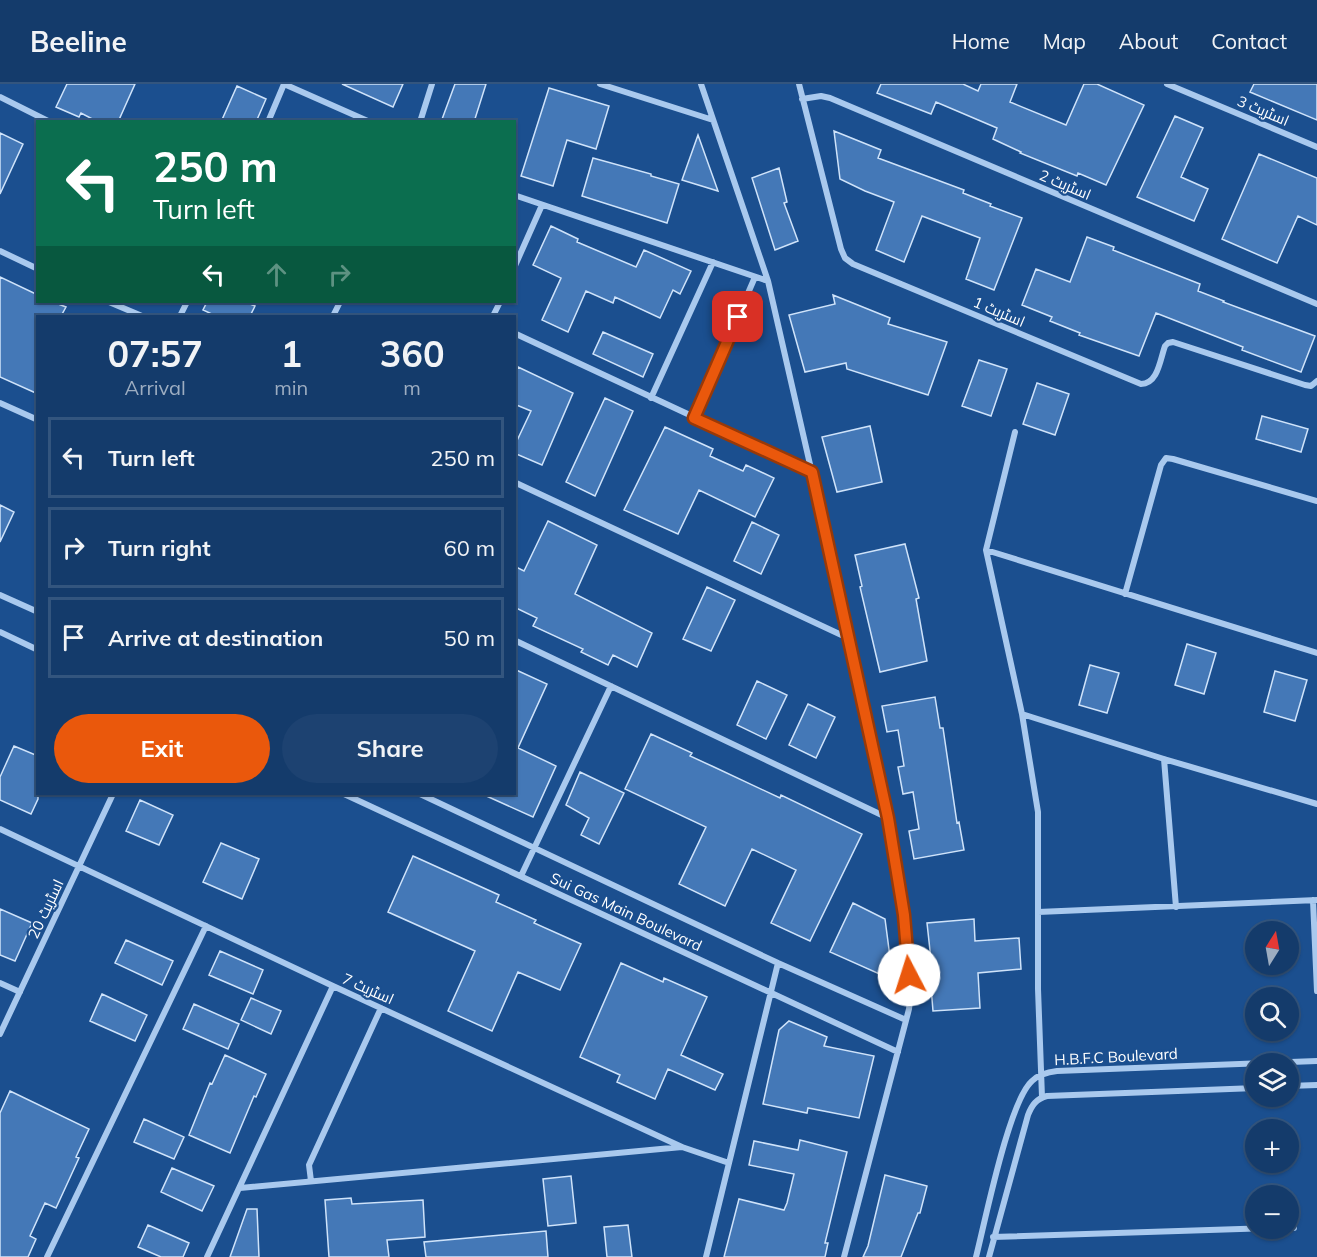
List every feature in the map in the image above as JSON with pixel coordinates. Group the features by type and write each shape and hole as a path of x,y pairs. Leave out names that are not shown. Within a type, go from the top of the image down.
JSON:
{"street":[{"path":"269,120 284,84 365,120"},
{"path":"421,120 432,84"},
{"path":"600,84 712,120"},
{"path":"701,84 768,281 850,639 888,818 904,915 911,992 898,1052 844,1257"},
{"path":"799,84 802,99"},
{"name":"اسٹریٹ 3","path":"1167,84 1317,147"},
{"name":"اسٹریٹ 2","path":"802,99 821,96 830,98 1317,304"},
{"path":"0,97 46,120"},
{"name":"اسٹریٹ 1","path":"802,99 841,249 845,258 854,264 1141,384 1148,384 1154,379 1165,346 1173,342 1305,385 1311,386 1317,381"},
{"path":"516,196 768,281"},
{"path":"516,264 542,205"},
{"path":"0,251 36,268"},
{"path":"651,398 713,262"},
{"path":"694,418 755,277"},
{"path":"111,303 140,315"},
{"path":"516,334 812,472"},
{"path":"0,403 36,419"},
{"path":"1015,432 986,550 1022,714 1038,812 1042,1097"},
{"path":"1125,594 1161,465 1166,458 1317,501"},
{"path":"516,483 850,639"},
{"path":"986,550 1317,653"},
{"path":"0,595 36,611"},
{"path":"0,632 36,649"},
{"path":"516,641 888,818"},
{"path":"521,876 611,686"},
{"path":"1022,714 1317,804"},
{"path":"1164,759 1176,907"},
{"name":"اسٹریٹ 20","path":"0,1034 113,795"},
{"name":"Sui Gas Main Boulevard","path":"346,795 898,1052"},
{"name":"Sui Gas Main Boulevard","path":"422,795 778,963 906,1020"},
{"name":"اسٹریٹ 7","path":"0,829 682,1147 729,1163"},
{"path":"1038,912 1315,900 1317,991"},
{"path":"46,1257 206,926"},
{"path":"706,1257 778,963"},
{"path":"0,983 20,992"},
{"path":"207,1257 333,986"},
{"path":"311,1181 309,1165 381,1008"},
{"name":"H.B.F.C Boulevard","path":"976,1257 1019,1100 1032,1081 1040,1075 1057,1071 1317,1061"},
{"path":"1299,1086 1317,1085"},
{"path":"989,1257 1028,1115 1035,1102 1042,1097 1245,1088"},
{"path":"240,1188 682,1147"},
{"path":"993,1238 1245,1229"}],"building":[{"path":"67,84 135,84 119,120 94,120 81,113 79,117 56,107"},
{"path":"342,84 403,84 393,107"},
{"path":"455,84 486,84 475,120 442,120"},
{"path":"881,84 963,84 978,91 981,84 1017,84 1010,102 1066,125 1084,84 1097,84 1144,105 1106,185 1020,153 993,139 997,128 936,102 931,114 877,93"},
{"path":"1254,84 1317,84 1317,120 1250,92"},
{"path":"237,86 266,99 257,120 222,120"},
{"path":"549,88 609,106 596,149 567,140 553,186 521,176"},
{"path":"1175,116 1203,128 1181,177 1208,189 1194,221 1137,197"},
{"path":"834,131 881,150 878,158 964,190 963,193 1022,218 994,290 966,279 980,238 922,216 904,262 876,250 894,202 840,179"},
{"path":"0,133 23,144 0,194"},
{"path":"698,135 718,191 682,180"},
{"path":"1259,154 1317,178 1317,225 1298,216 1277,263 1222,239"},
{"path":"593,158 679,184 667,223 582,196"},
{"path":"779,168 787,202 784,203 798,241 775,250 752,178"},
{"path":"551,226 578,239 577,242 636,267 644,250 691,271 680,294 673,290 660,318 615,297 613,303 586,291 568,332 542,320 561,278 533,265"},
{"path":"1087,237 1114,247 1113,250 1200,284 1198,291 1223,302 1315,336 1301,372 1242,350 1243,347 1156,313 1139,356 1079,335 1080,333 1050,321 1052,317 1022,305 1036,269 1070,282"},
{"path":"0,277 36,294 36,303 56,303 66,307 62,315 36,315 36,393 0,377"},
{"path":"833,295 890,318 888,324 947,342 928,395 847,369 846,363 805,372 789,315 835,304"},
{"path":"206,303 248,303 255,306 250,315 214,315 203,310"},
{"path":"603,332 653,354 643,377 593,354"},
{"path":"979,360 1007,369 991,416 962,406"},
{"path":"518,367 573,393 542,465 516,454 516,443 531,411 516,405"},
{"path":"1037,383 1069,394 1055,435 1023,424"},
{"path":"605,398 633,411 595,496 566,482"},
{"path":"1262,416 1308,429 1301,452 1256,439"},
{"path":"870,426 882,482 837,492 822,437"},
{"path":"665,427 713,449 710,456 743,471 746,465 774,478 755,517 699,490 678,534 624,510"},
{"path":"0,505 14,512 0,542"},
{"path":"548,521 597,545 575,594 652,633 637,667 613,655 608,665 581,652 583,649 533,626 537,618 516,608 516,567 524,571"},
{"path":"752,522 779,535 761,574 734,561"},
{"path":"905,544 919,598 916,599 927,661 880,672 855,555"},
{"path":"707,587 735,600 711,651 683,639"},
{"path":"1187,644 1216,653 1204,694 1175,685"},
{"path":"1090,665 1119,673 1107,713 1079,705"},
{"path":"516,670 547,684 518,748 556,766 533,817 484,795 516,795"},
{"path":"1275,671 1307,680 1295,721 1264,712"},
{"path":"757,681 787,695 766,739 737,725"},
{"path":"935,697 940,728 943,728 957,823 959,822 964,850 914,859 909,831 919,829 913,792 903,794 898,767 904,766 898,730 887,732 882,706"},
{"path":"808,704 835,717 816,758 789,745"},
{"path":"651,734 692,753 690,756 780,798 781,795 862,834 810,941 771,923 796,870 752,849 725,906 679,884 706,827 625,789"},
{"path":"14,746 36,755 36,795 38,799 31,814 0,800 0,777"},
{"path":"580,772 624,793 599,844 581,835 589,818 566,805"},
{"path":"140,800 173,815 159,845 126,831"},
{"path":"221,843 259,859 242,899 203,882"},
{"path":"413,856 499,895 496,902 536,920 534,923 581,944 560,990 518,972 492,1031 448,1011 475,951 388,912"},
{"path":"853,903 885,919 893,980 830,952"},
{"path":"0,909 32,923 15,961 0,955"},
{"path":"974,919 975,941 1019,938 1021,969 978,973 980,1008 933,1011 931,987 934,987 927,923"},
{"path":"126,940 173,961 162,985 115,963"},
{"path":"220,951 263,970 253,994 209,975"},
{"path":"621,963 663,982 664,978 707,997 681,1055 723,1074 715,1090 668,1069 655,1099 617,1082 620,1075 580,1057"},
{"path":"102,994 147,1015 135,1041 90,1021"},
{"path":"251,998 281,1011 271,1034 241,1020"},
{"path":"194,1004 239,1024 228,1049 183,1029"},
{"path":"789,1021 827,1037 824,1046 874,1056 859,1118 808,1108 807,1113 763,1104 779,1030"},
{"path":"225,1055 266,1074 230,1153 189,1135 210,1083 212,1084"},
{"path":"10,1091 89,1129 76,1157 79,1158 56,1208 45,1203 30,1236 36,1239 28,1257 0,1257 0,1113"},
{"path":"144,1119 184,1137 174,1159 134,1142"},
{"path":"800,1140 847,1152 825,1243 828,1243 825,1257 724,1257 739,1199 784,1210 787,1203 794,1174 749,1165 754,1141 798,1150"},
{"path":"172,1168 214,1186 202,1211 161,1192"},
{"path":"885,1175 927,1186 920,1213 918,1213 901,1257 863,1257 868,1246"},
{"path":"571,1176 576,1223 548,1226 543,1179"},
{"path":"351,1198 352,1204 423,1200 425,1237 387,1240 389,1257 329,1257 325,1200"},
{"path":"247,1209 257,1209 259,1257 230,1257"},
{"path":"148,1225 189,1243 183,1257 161,1257 138,1247"},
{"path":"628,1225 632,1257 607,1257 604,1227"},
{"path":"546,1231 548,1257 426,1257 424,1242"}],"route":[{"path":"738,317 694,418 812,472 888,818 904,915 909,975"}]}
